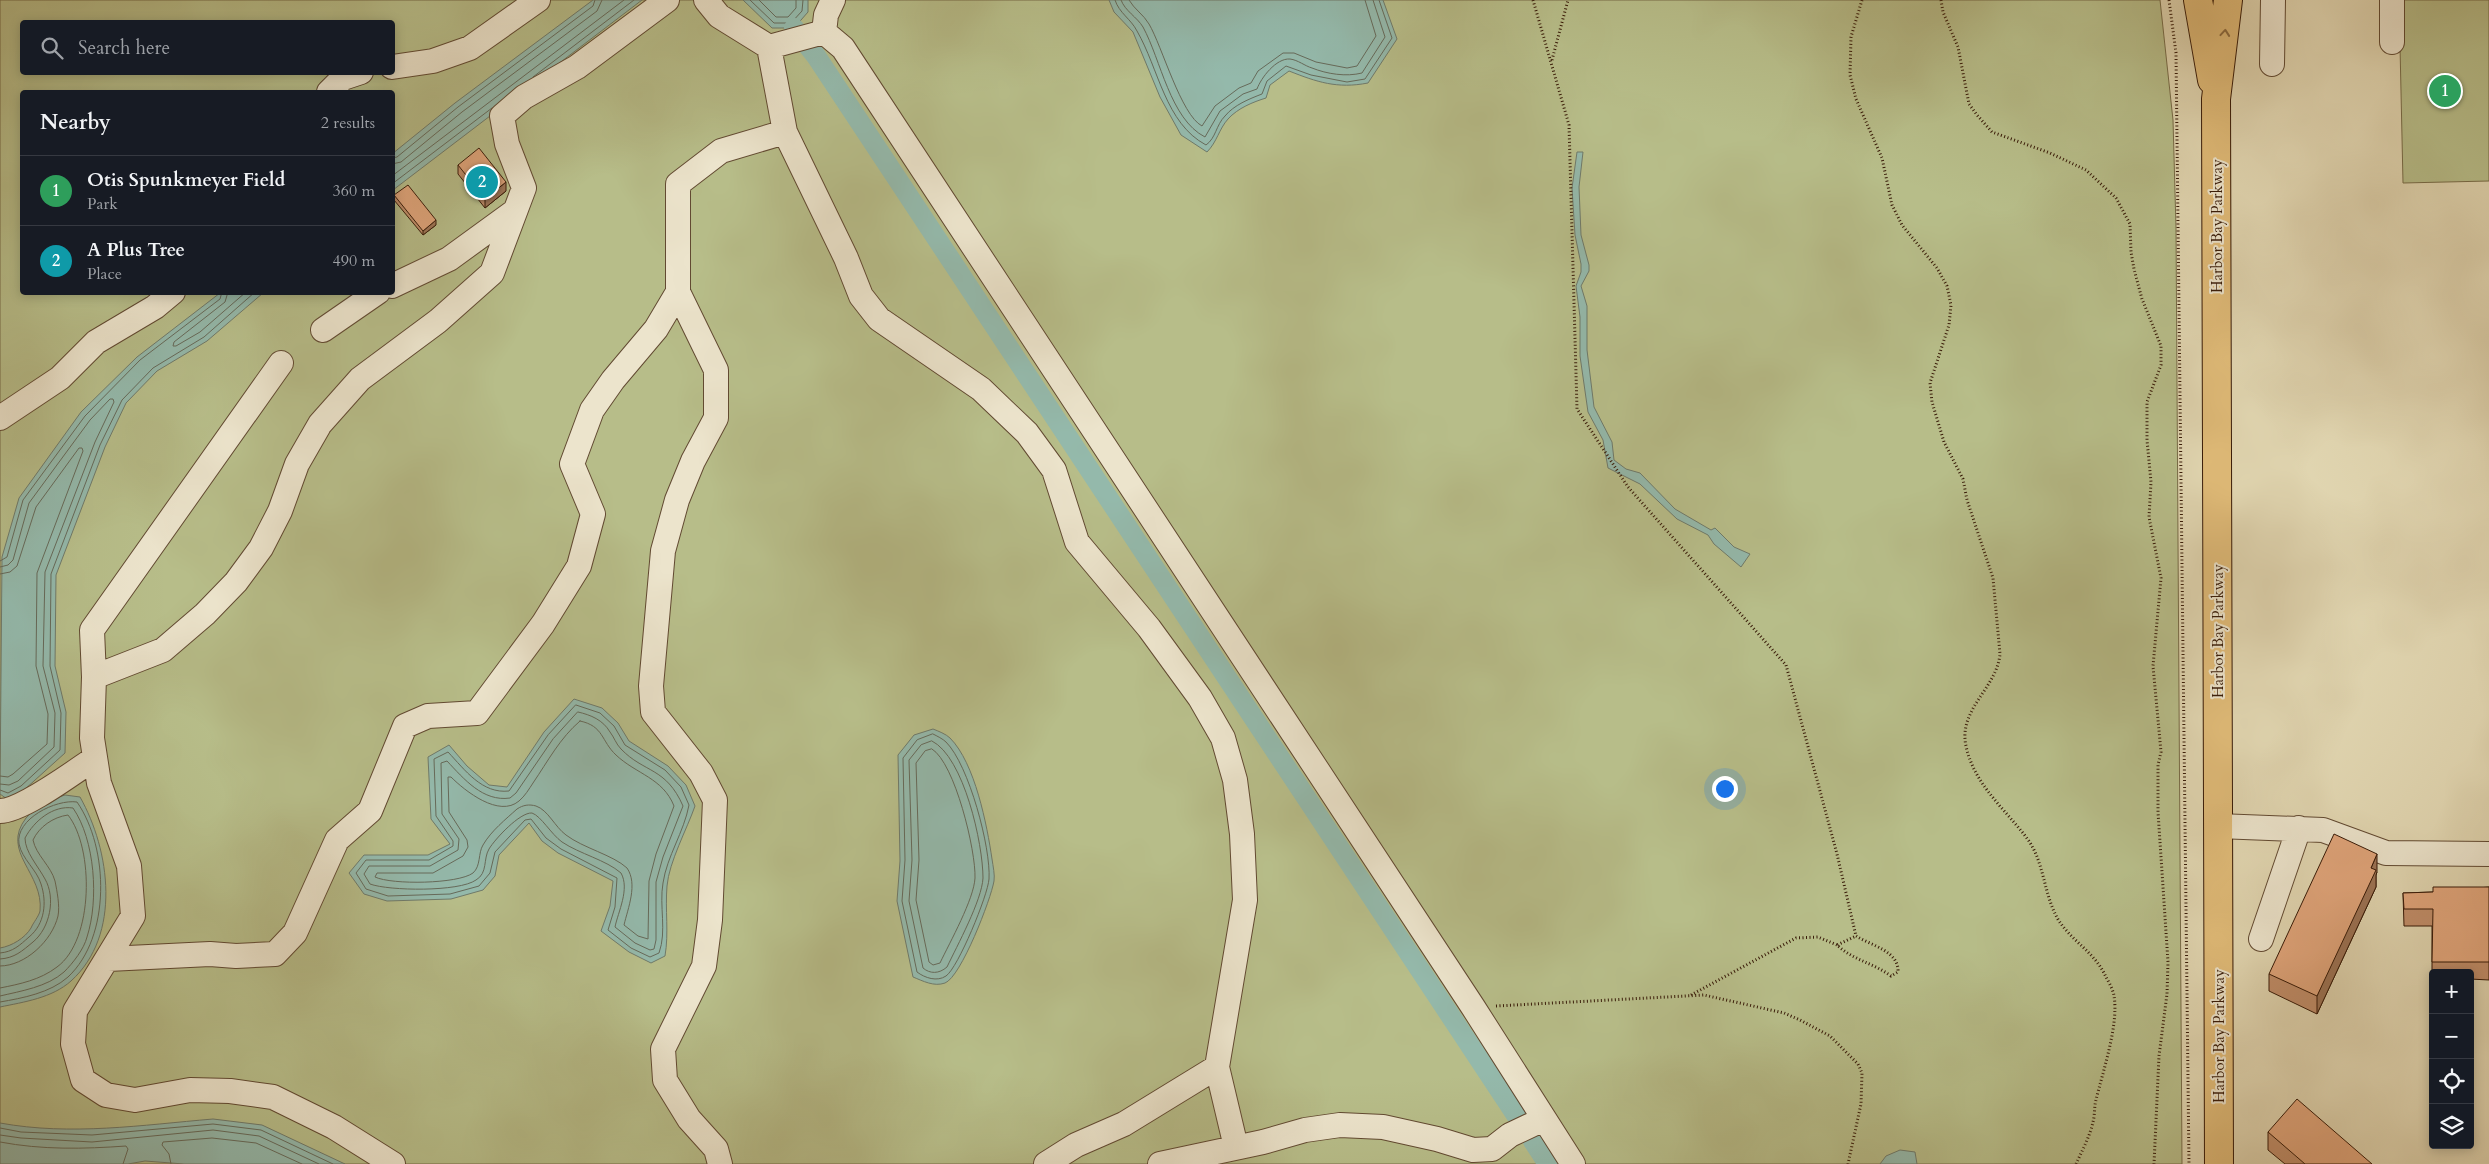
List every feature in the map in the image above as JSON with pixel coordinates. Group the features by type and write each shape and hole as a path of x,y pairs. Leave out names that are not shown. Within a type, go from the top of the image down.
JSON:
{"main road":[{"name":"Harbor Bay Parkway","path":"2198,0 2216,99"},
{"name":"Harbor Bay Parkway","path":"2219,1164 2216,99 2228,0"}],"lane":[{"path":"395,67 434,61 470,48 538,0"},
{"path":"94,677 163,650 205,614 236,582 261,548 277,519 297,464 320,424 360,379 438,321 492,273 524,188 507,144 502,116 524,97 576,67 667,0"},
{"path":"706,0 719,16 769,47 824,32"},
{"path":"824,32 826,15 833,0"},
{"path":"2272,64 2273,0"},
{"path":"2392,0 2392,42"},
{"path":"824,32 843,48 1473,1007 1573,1164"},
{"path":"769,47 785,132 846,258 861,296 878,319 981,389 1027,433 1054,470 1077,542 1149,628 1200,698 1224,738 1235,780 1242,834 1245,900 1217,1067 1236,1147"},
{"path":"331,90 343,78 352,75"},
{"path":"720,1164 716,1149 689,1119 666,1080 663,1049 704,966 710,920 715,800 701,773 653,712 651,686 663,551 677,500 693,461 716,418 716,370 678,292 678,184 721,151 785,132"},
{"path":"395,285 448,259 515,211"},
{"path":"108,960 210,954 236,956 275,954 295,933 337,840 370,811 405,726 428,716 477,713 543,624 578,566 593,514 572,464 592,410 613,380 656,329 678,292"},
{"path":"0,418 60,378 96,342 155,307 169,295"},
{"path":"323,330 374,295"},
{"path":"281,363 92,630 94,677 92,738 99,783 130,866 133,916 75,1012 73,1044 83,1080 106,1095 135,1100 190,1090 230,1091 273,1097 334,1127 393,1164"},
{"path":"0,811 8,811 44,791 95,758"},
{"path":"2218,826 2323,830 2386,853 2489,854"},
{"path":"2261,939 2299,828"},
{"path":"1046,1164 1076,1145 1124,1124 1217,1067"},
{"path":"1160,1164 1263,1142 1305,1130 1340,1125 1383,1127 1437,1139 1473,1150 1492,1149 1510,1135 1544,1120"}],"path":[{"path":"1533,0 1569,126 1577,409 1628,487 1786,665 1837,854 1856,936 1894,956 1898,965 1898,972 1891,976 1875,966 1856,960 1837,945 1818,937 1796,938 1690,995"},
{"path":"1551,61 1568,0"},
{"path":"1862,0 1851,37 1850,75 1856,99 1882,158 1892,205 1902,225 1937,268 1947,286 1950,305 1948,325 1930,383 1932,402 1941,433 1963,479 1967,500 1993,578 2000,654 1999,665 1989,686 1970,712 1966,724 1966,745 1973,767 1985,787 2028,838 2038,857 2049,899 2060,921 2094,956 2114,995 2114,1016 2093,1122 2076,1164"},
{"path":"1941,0 1943,12 1958,47 1969,104 1992,132 2050,153 2086,170 2116,198 2125,212 2130,224 2131,252 2142,299 2161,346 2161,365 2147,402 2147,440 2152,482 2149,517 2161,578 2153,666 2161,752 2158,765 2158,812 2168,962 2167,994 2159,1056 2154,1164"},
{"path":"2169,0 2176,53 2189,1164"},
{"path":"1837,945 1856,936"},
{"path":"1473,1007 1704,995 1746,1004 1800,1020 1830,1036 1858,1064 1862,1073 1861,1104 1848,1164"}],"green space":[{"path":"0,0 2160,0 2173,120 2176,228 2182,1164 0,1164"},
{"path":"2399,0 2489,0 2489,181 2403,183"}],"water":[{"path":"593,0 642,0 395,188 395,152 455,103"},
{"path":"743,0 808,0 808,12 794,28 772,28"},
{"path":"1109,0 1383,0 1397,39 1368,83 1337,85 1289,71 1270,85 1266,98 1246,106 1228,119 1207,152 1181,135 1160,97 1133,32 1114,12"},
{"path":"1577,152 1583,152 1579,187 1581,235 1589,265 1589,271 1581,286 1587,306 1587,350 1594,407 1612,442 1614,460 1626,469 1640,473 1675,509 1711,530 1715,528 1734,547 1750,554 1741,567 1714,544 1708,535 1677,519 1640,484 1608,468 1603,440 1588,412 1580,356 1580,317 1576,286 1581,272 1581,264 1575,235 1572,188"},
{"path":"217,295 261,295 207,341 157,371 126,403 105,447 56,575 55,666 66,712 65,753 24,790 7,799 0,794 2,557 19,498 81,412 137,357"},
{"path":"574,699 602,708 618,723 629,741 668,766 686,785 695,806 668,877 665,956 651,963 629,952 601,931 610,906 613,881 558,853 542,841 529,823 499,855 495,876 483,890 451,899 387,901 364,894 349,873 364,855 428,855 450,844 431,819 428,757 449,745 467,766 489,785 507,787 544,732"},
{"path":"933,729 950,738 959,749 973,778 987,829 994,876 992,890 967,953 952,978 941,984 929,983 913,977 897,901 900,861 898,755 914,735"},
{"path":"65,795 80,797 90,818 104,866 106,892 104,917 98,940 87,962 71,981 63,987 37,999 0,1007 0,948 22,938 31,928 40,911 36,885 20,852 18,842 19,830 26,818 34,810 49,801"},
{"path":"213,1119 262,1125 345,1164 184,1164 145,1161 128,1164 0,1164 0,1123 53,1129 80,1129"},
{"path":"1900,1150 1915,1152 1917,1164 1880,1164 1886,1156"}],"building":[{"path":"479,148 506,182 485,199 458,165"},
{"path":"408,185 436,220 423,231 395,194"},
{"path":"2334,834 2377,854 2371,868 2376,870 2317,996 2269,974"},
{"path":"2433,887 2489,887 2489,962 2432,962 2433,909 2404,909 2403,893 2433,892"},
{"path":"2297,1099 2372,1164 2305,1164 2268,1132"}],"waterway":[{"path":"794,28 816,56 1516,1115"},
{"path":"1533,1141 1548,1164"}],"place":[{"name":"Otis Spunkmeyer Field","path":"2445,91"},
{"name":"A Plus Tree","path":"482,182"}]}
